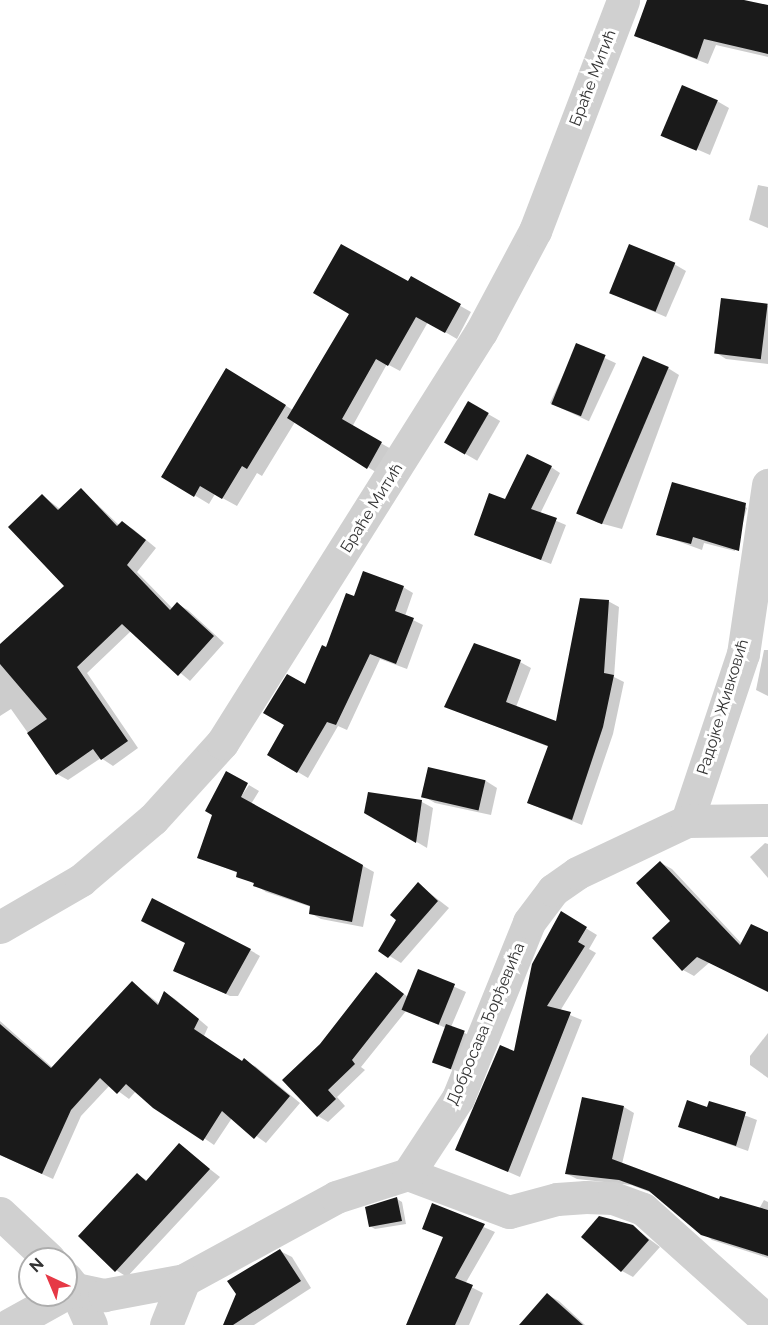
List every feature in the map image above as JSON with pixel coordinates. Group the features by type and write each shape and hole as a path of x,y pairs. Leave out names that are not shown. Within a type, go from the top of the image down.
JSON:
{"street":[{"name":"Браће Митић","path":"0,927 81,880 153,819 222,743 481,332 535,231 623,0"},
{"name":"Радојке Живковић","path":"687,820 743,654 768,485"},
{"name":"Добросава Ђорђевића","path":"408,1174 458,1098 529,922 553,890 577,873 687,820 768,820"},
{"path":"78,1291 104,1295 184,1280 336,1197 408,1174 509,1212 557,1199 586,1197 613,1198 643,1209 768,1321"},
{"path":"0,1213 36,1247"},
{"path":"166,1325 184,1280"},
{"path":"78,1305 91,1325"},
{"path":"9,1325 38,1307"}],"building":[{"path":"647,0 744,0 768,5 768,54 704,39 697,59 634,36"},
{"path":"682,85 718,100 696,151 661,136"},
{"path":"341,244 408,281 411,276 461,304 445,333 416,317 388,366 376,359 342,419 382,442 367,469 287,418 349,314 313,293"},
{"path":"629,244 675,263 656,312 609,293"},
{"path":"721,298 768,304 761,359 714,354"},
{"path":"576,343 606,355 581,416 551,404"},
{"path":"643,356 669,367 602,524 576,513"},
{"path":"226,368 286,405 247,469 242,466 222,499 200,486 194,497 161,477"},
{"path":"468,401 489,413 465,455 444,443"},
{"path":"527,454 552,466 531,509 557,518 541,560 474,535 489,493 505,499"},
{"path":"672,482 746,503 739,551 693,537 691,544 656,535"},
{"path":"81,488 117,526 122,521 146,540 127,565 170,610 177,602 214,636 178,676 122,624 77,667 128,741 101,760 93,749 56,775 27,733 47,719 0,664 0,644 64,586 8,527 42,494 58,510"},
{"path":"363,571 404,586 395,611 414,618 396,664 370,654 336,725 327,722 297,773 267,755 284,725 263,713 287,674 305,684 322,645 326,647 346,593 354,596"},
{"path":"580,598 609,600 604,673 614,675 603,727 572,820 527,803 548,746 444,707 474,643 521,660 506,702 556,721"},
{"path":"428,767 485,780 479,810 421,797"},
{"path":"226,771 248,783 241,797 363,865 352,922 309,914 310,906 253,886 254,883 236,877 237,872 197,858 212,815 205,811"},
{"path":"368,792 422,800 416,843 364,813"},
{"path":"660,861 740,945 751,924 768,932 768,992 697,957 682,971 652,938 670,921 636,883"},
{"path":"418,882 438,901 388,958 378,951 396,920 390,915"},
{"path":"152,898 251,949 226,994 173,971 185,943 141,921"},
{"path":"561,911 587,927 578,942 585,946 547,1006 571,1012 508,1172 455,1150 500,1045 514,1051 532,964"},
{"path":"418,969 455,984 439,1025 402,1010"},
{"path":"376,972 404,994 352,1060 355,1064 328,1090 336,1099 317,1117 282,1080 320,1044"},
{"path":"132,981 158,1005 164,991 199,1019 194,1029 242,1061 244,1058 290,1096 254,1139 222,1111 203,1141 153,1108 126,1084 117,1094 100,1078 71,1110 42,1174 0,1155 0,1024 51,1068"},
{"path":"446,1024 465,1031 451,1069 432,1063"},
{"path":"582,1097 624,1106 612,1159 719,1199 720,1196 768,1210 768,1256 701,1235 649,1191 619,1180 565,1174"},
{"path":"687,1100 707,1107 709,1101 746,1112 736,1146 678,1127"},
{"path":"179,1143 210,1169 115,1272 78,1236 137,1173 146,1181"},
{"path":"397,1197 402,1221 369,1227 365,1207"},
{"path":"432,1203 485,1224 455,1278 473,1285 455,1325 406,1325 443,1237 422,1229"},
{"path":"599,1216 633,1225 649,1240 621,1272 581,1237"},
{"path":"280,1249 301,1281 233,1325 223,1325 236,1294 227,1281"},
{"path":"547,1293 583,1325 519,1325"}]}
